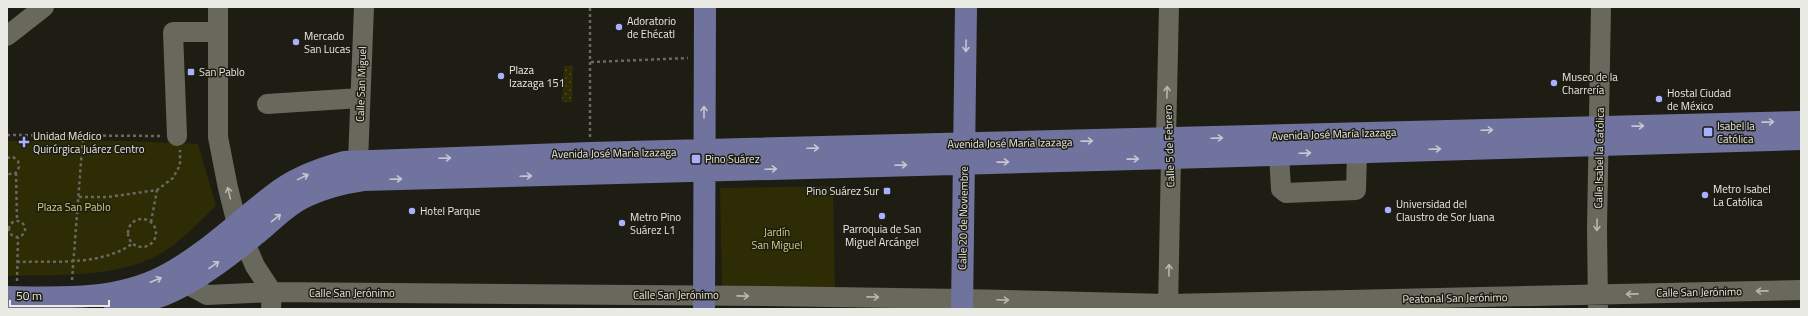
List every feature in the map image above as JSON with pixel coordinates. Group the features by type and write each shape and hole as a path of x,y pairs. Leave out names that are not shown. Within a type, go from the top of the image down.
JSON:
{"main road":[{"path":"704,302 705,7"},
{"name":"Calle 20 de Noviembre","path":"962,304 966,7"},
{"name":"Avenida José María Izazaga","path":"1169,149 1279,154 1357,151 1801,122"},
{"name":"Avenida José María Izazaga","path":"241,233 320,190 349,182 363,180 704,161 1169,149 1599,135 1801,139"},
{"name":"Avenida José María Izazaga","path":"241,233 281,189 296,180 328,166 358,161 590,153 704,161"},
{"path":"115,309 152,300 189,282 241,233"},
{"path":"12,297 71,297 125,291 163,277 241,233"}],"street":[{"path":"7,36 44,7"},
{"path":"218,7 218,137 228,188 241,233 271,301"},
{"name":"Calle San Miguel","path":"358,161 364,7"},
{"name":"Calle 5 de Febrero","path":"1168,307 1169,7"},
{"name":"Calle Isabel la Católica","path":"1598,302 1601,7"},
{"path":"177,136 173,32 218,32"},
{"path":"267,104 360,98"},
{"path":"1279,154 1281,189 1282,192 1286,193 1356,190 1357,151"},
{"name":"Calle San Jerónimo","path":"189,282 200,292 207,295 271,301 704,302 1168,307"},
{"name":"Calle San Jerónimo","path":"1598,302 1801,290"},
{"name":"Peatonal San Jerónimo","path":"1168,307 1598,302"}],"path":[{"path":"590,7 590,153"},
{"path":"591,62 693,58"},
{"path":"7,135 177,136 180,152 180,166 173,178 157,190 108,197 79,197"},
{"path":"71,297 83,136"},
{"path":"7,158 13,157 18,161 20,167 16,173 17,220"},
{"path":"7,172 9,174 16,173"},
{"path":"151,222 141,218 131,223 127,234 132,244 143,247 153,242 156,232 151,222 157,190"},
{"path":"17,220 23,222 26,228 24,235 18,238 12,236 9,230 11,223 17,220"},
{"path":"12,297 17,262 18,238"},
{"path":"17,262 95,259 120,252 132,244"}],"green space":[{"path":"564,66 573,66 572,102 562,102"},
{"name":"Plaza San Pablo","path":"7,141 127,141 198,144 216,206 171,247 153,258 133,265 113,270 70,275 7,276"},
{"name":"Jardín San Miguel","path":"833,186 835,288 722,290 720,188"}],"place":[{"name":"Adoratorio de Ehécatl","path":"619,27"},
{"name":"Mercado San Lucas","path":"296,42"},
{"name":"San Pablo","path":"191,72"},
{"name":"Plaza Izazaga 151","path":"501,76"},
{"name":"Museo de la Charrería","path":"1554,83"},
{"name":"Hostal Ciudad de México","path":"1659,99"},
{"name":"Isabel la Católica","path":"1708,132"},
{"name":"Unidad Médico Quirúrgica Juárez Centro","path":"24,142"},
{"name":"Pino Suárez","path":"696,159"},
{"name":"Pino Suárez Sur","path":"887,191"},
{"name":"Metro Isabel La Católica","path":"1705,195"},
{"name":"Universidad del Claustro de Sor Juana","path":"1388,210"},
{"name":"Hotel Parque","path":"412,211"},
{"name":"Parroquia de San Miguel Arcángel","path":"882,216"},
{"name":"Metro Pino Suárez L1","path":"622,223"}]}
